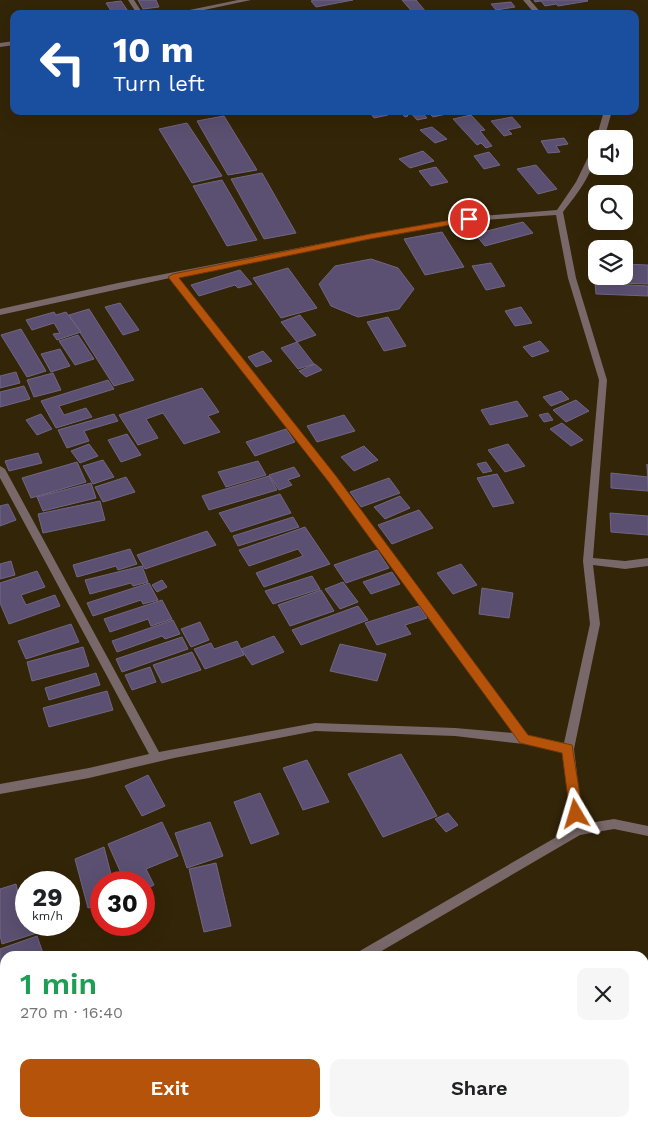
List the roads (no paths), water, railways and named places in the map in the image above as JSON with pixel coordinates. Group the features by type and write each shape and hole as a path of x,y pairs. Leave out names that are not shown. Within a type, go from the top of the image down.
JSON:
{"street":[{"path":"194,10 248,0"},
{"path":"526,0 535,10"},
{"path":"603,130 607,115"},
{"path":"0,312 118,286 173,277 370,236 469,219 559,212 575,192 588,169"},
{"path":"559,212 572,278 603,380 588,561 595,624 568,749 578,830"},
{"path":"173,277 332,479 524,739"},
{"path":"0,469 156,758"},
{"path":"588,561 625,565 648,562"},
{"path":"0,789 316,727 454,732 524,739 568,749"},
{"path":"371,951 578,830 614,824 648,831"}]}
